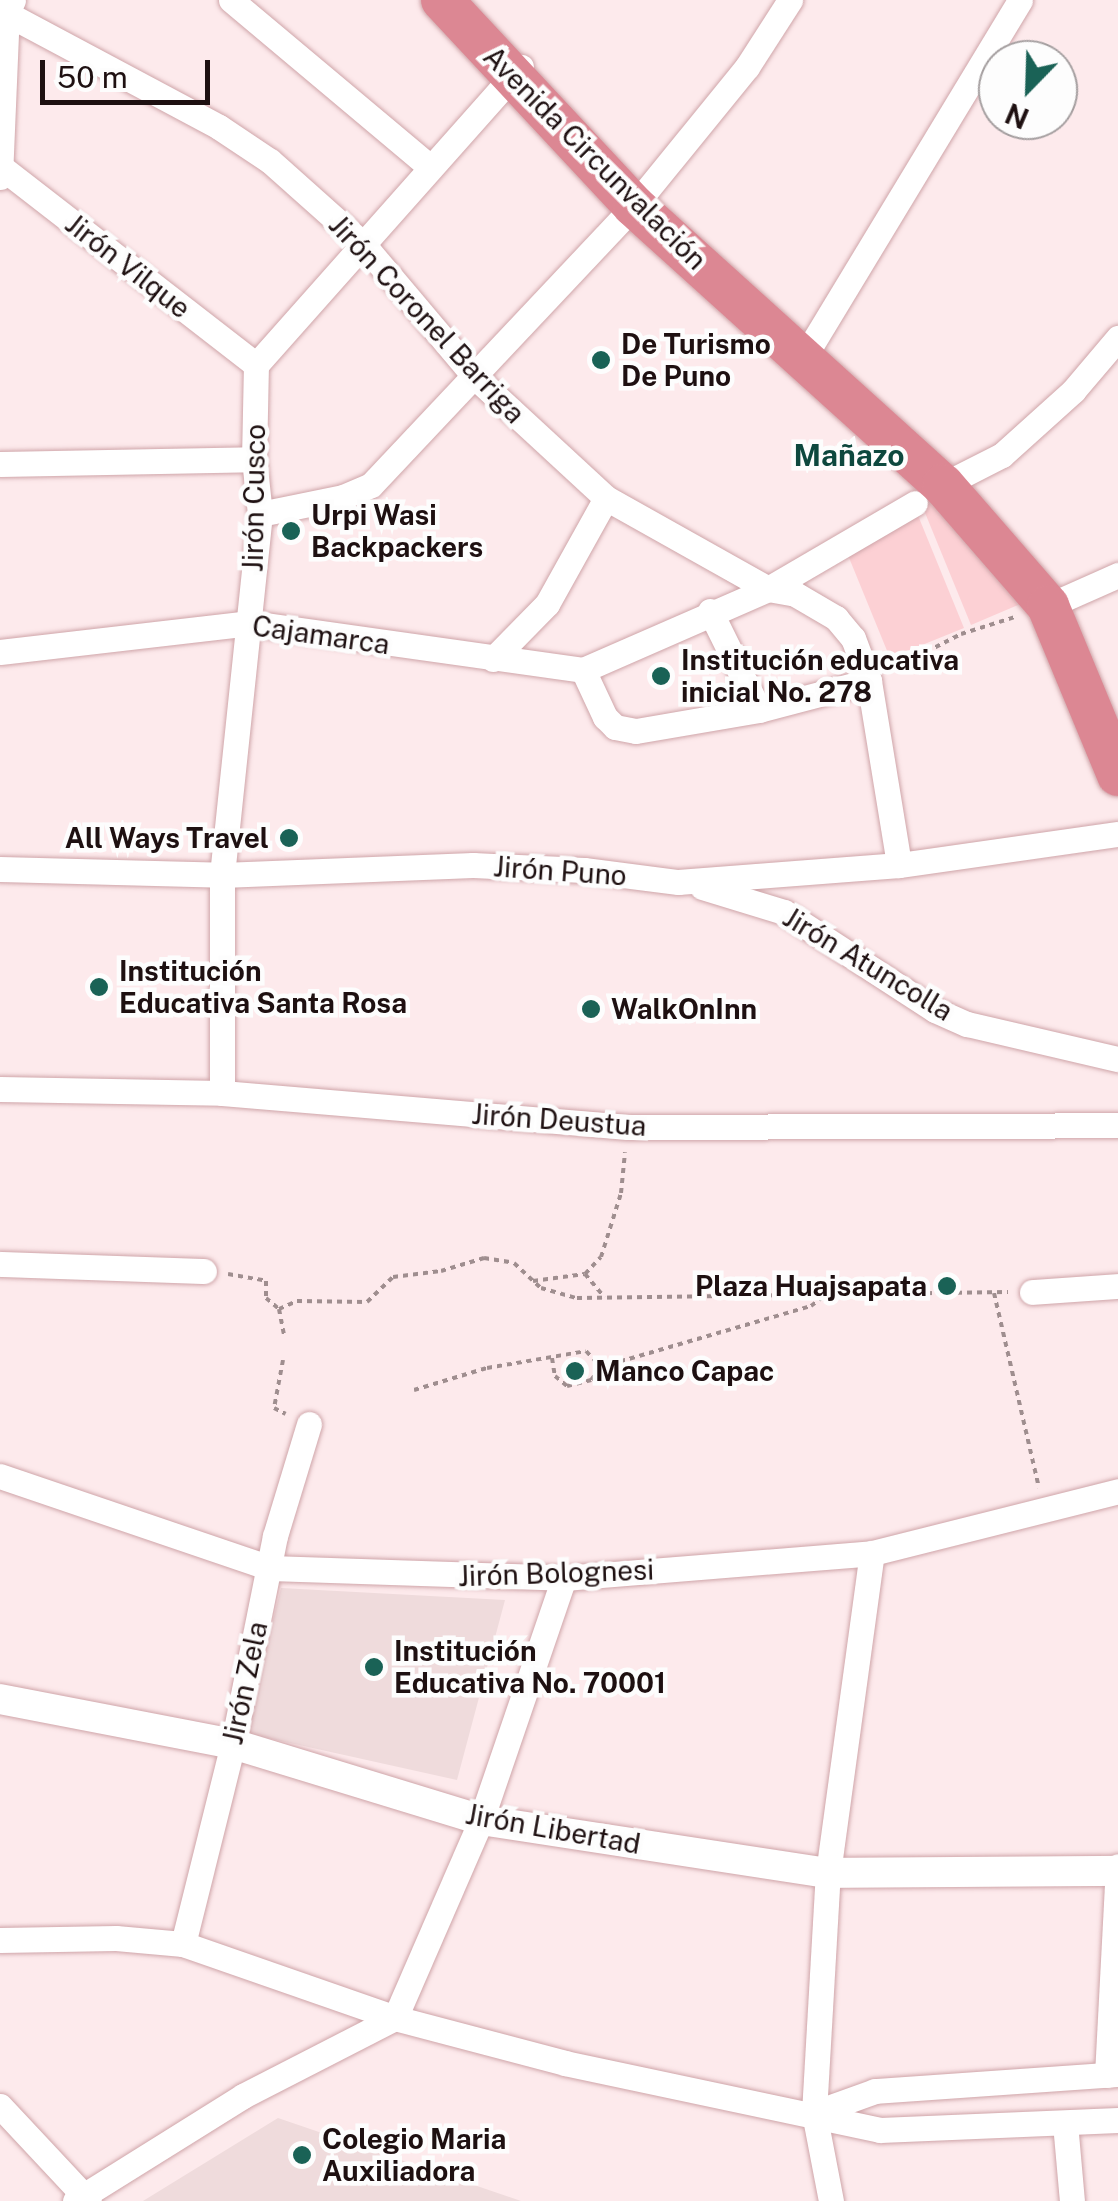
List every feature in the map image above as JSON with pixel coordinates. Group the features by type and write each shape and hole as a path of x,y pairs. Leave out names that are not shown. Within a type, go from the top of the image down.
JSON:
{"highway":[{"name":"Avenida Circunvalación","path":"442,0 518,70 642,197 808,350 938,488 1057,602 1118,721"},
{"name":"Avenida Circunvalación","path":"468,0 518,70"},
{"name":"Avenida Circunvalación","path":"1057,602 1118,774"}],"street":[{"path":"231,0 430,167"},
{"path":"260,514 358,493 476,377 642,197 747,67 790,0"},
{"path":"808,350 1020,0"},
{"path":"0,177 6,8"},
{"name":"Jirón Coronel Barriga","path":"6,8 219,127 270,161 363,244 476,377 606,498 768,588 795,594 836,618 853,638 869,681 900,865"},
{"path":"256,365 518,70"},
{"name":"Jirón Vilque","path":"1,167 256,365"},
{"path":"869,681 758,710 624,730 605,717 583,670 768,588 1002,455 1073,391 1118,338"},
{"name":"Jirón Cusco","path":"222,1094 222,875 260,514 254,459 256,365"},
{"path":"0,464 254,459"},
{"path":"494,660 546,604 606,498"},
{"path":"1057,602 1118,575"},
{"path":"710,612 758,710"},
{"name":"Cajamarca","path":"0,652 250,623 583,670"},
{"name":"Jirón Puno","path":"0,869 222,875 473,864 584,870 678,882 900,865 1118,834"},
{"name":"Jirón Atuncolla","path":"678,882 784,912 935,1010 967,1024 1118,1059"},
{"name":"Jirón Deustua","path":"0,1089 222,1094 628,1127 1118,1126"},
{"path":"0,1264 204,1271"},
{"path":"1032,1292 1118,1286"},
{"name":"Jirón Zela","path":"183,1944 233,1744 270,1568 309,1424"},
{"name":"Jirón Bolognesi","path":"0,1476 270,1568 564,1578 872,1553 1118,1491"},
{"path":"831,2201 814,2113 828,1873 872,1553"},
{"path":"0,2106 84,2199 298,2065 395,2018 481,1820 564,1578"},
{"name":"Jirón Libertad","path":"0,1699 233,1744 481,1820 828,1873 1118,1869"},
{"path":"814,2113 876,2091 1112,2074 1118,1869"},
{"path":"0,1940 116,1938 183,1944 395,2018 565,2062 880,2130 1118,2120"},
{"path":"1065,2124 1072,2201"}],"path":[{"path":"869,681 961,634 1057,602"},
{"path":"533,1281 585,1274 601,1257 621,1193 628,1127"},
{"path":"279,1308 297,1301 367,1302 393,1277 441,1271 484,1258 514,1263 540,1288 578,1298 1032,1292"},
{"path":"204,1271 266,1280 266,1298 279,1308 284,1335"},
{"path":"585,1274 605,1298"},
{"path":"552,1356 556,1376 567,1386 592,1380 601,1367 812,1306 829,1292"},
{"path":"994,1292 1044,1512"},
{"path":"414,1390 487,1368 552,1356 586,1352 601,1367"},
{"path":"284,1360 274,1408 309,1424"}],"shaded area":[{"path":"935,493 1032,599 971,625 921,503"},
{"path":"917,513 964,628 890,658 843,543"},
{"name":"Institución Educativa No. 70001","path":"281,1588 505,1600 457,1780 245,1733"},
{"name":"Colegio Maria Auxiliadora","path":"278,2118 521,2201 143,2201"}],"place":[{"name":"De Turismo De Puno","path":"601,360"},
{"name":"Urpi Wasi Backpackers","path":"291,531"},
{"name":"Institución educativa inicial No. 278","path":"661,676"},
{"name":"All Ways Travel","path":"289,838"},
{"name":"Institución Educativa Santa Rosa","path":"99,987"},
{"name":"WalkOnInn","path":"591,1009"},
{"name":"Plaza Huajsapata","path":"947,1286"},
{"name":"Manco Capac","path":"575,1371"},
{"name":"Institución Educativa No. 70001","path":"374,1667"},
{"name":"Colegio Maria Auxiliadora","path":"302,2155"}],"district":[{"name":"Mañazo","path":"849,455"}]}
